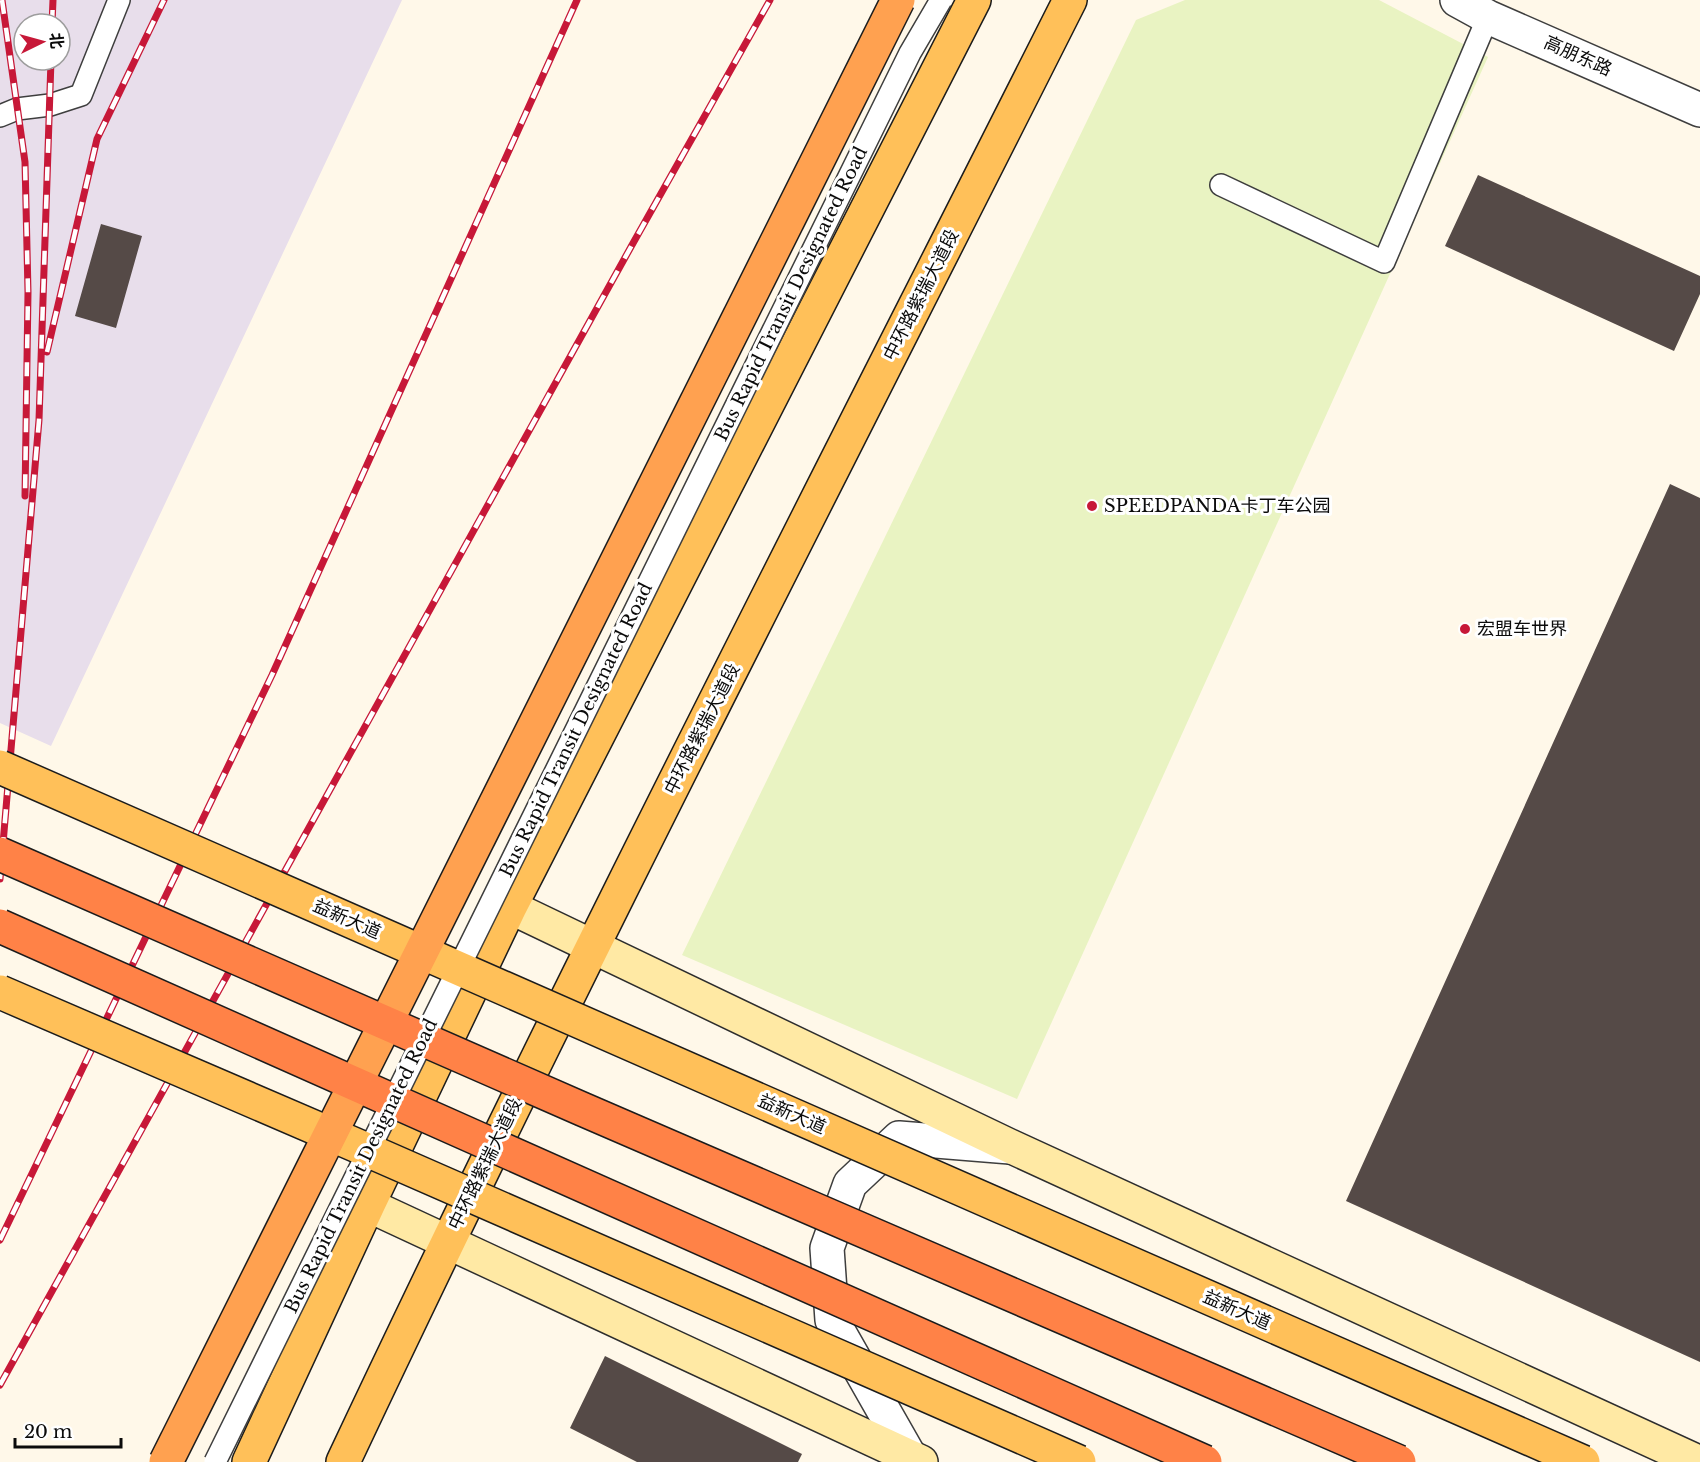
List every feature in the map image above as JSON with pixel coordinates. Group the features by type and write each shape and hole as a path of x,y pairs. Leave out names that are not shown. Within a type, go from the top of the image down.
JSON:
{"highway":[{"path":"166,1462 898,0"},
{"path":"0,854 582,1109 1399,1462"},
{"path":"0,926 1205,1462"}],"main road":[{"path":"249,1462 510,907 974,0"},
{"name":"中环路紫瑞大道段","path":"343,1462 447,1241 592,947 1070,0"},
{"name":"益新大道","path":"0,767 1583,1462"},
{"path":"510,907 1012,1147 1698,1462"},
{"path":"0,992 1079,1462"},
{"path":"368,1205 915,1460"}],"street":[{"name":"高朋东路","path":"1457,0 1488,17 1700,110"},
{"path":"915,1460 832,1320 827,1248 850,1184 899,1138 1012,1147"}],"lane":[{"path":"0,116 17,109 50,105 81,95 119,0"},
{"name":"Bus Rapid Transit Designated Road","path":"215,1462 910,53 941,0"},
{"path":"1221,185 1384,262 1488,17"}],"shaded area":[{"path":"0,0 402,0 51,746 0,723"}],"green space":[{"name":"SPEEDPANDA卡丁车公园","path":"1185,0 1379,0 1488,57 1017,1099 682,955 1136,20"}],"building":[{"path":"1478,175 1700,276 1700,294 1674,351 1445,246"},
{"path":"101,224 142,236 116,328 75,316"},
{"path":"1670,484 1700,498 1700,1362 1346,1201"},
{"path":"605,1356 802,1454 798,1462 637,1462 570,1428"}],"railway":[{"path":"2,0 25,162 28,292 25,496"},
{"path":"52,12 53,0"},
{"path":"47,352 97,139 164,0"},
{"path":"0,1240 272,675 577,0"},
{"path":"0,1385 770,0"},
{"path":"0,879 39,420 51,72"}],"place":[{"name":"SPEEDPANDA卡丁车公园","path":"1092,506"},
{"name":"宏盟车世界","path":"1465,629"}]}
